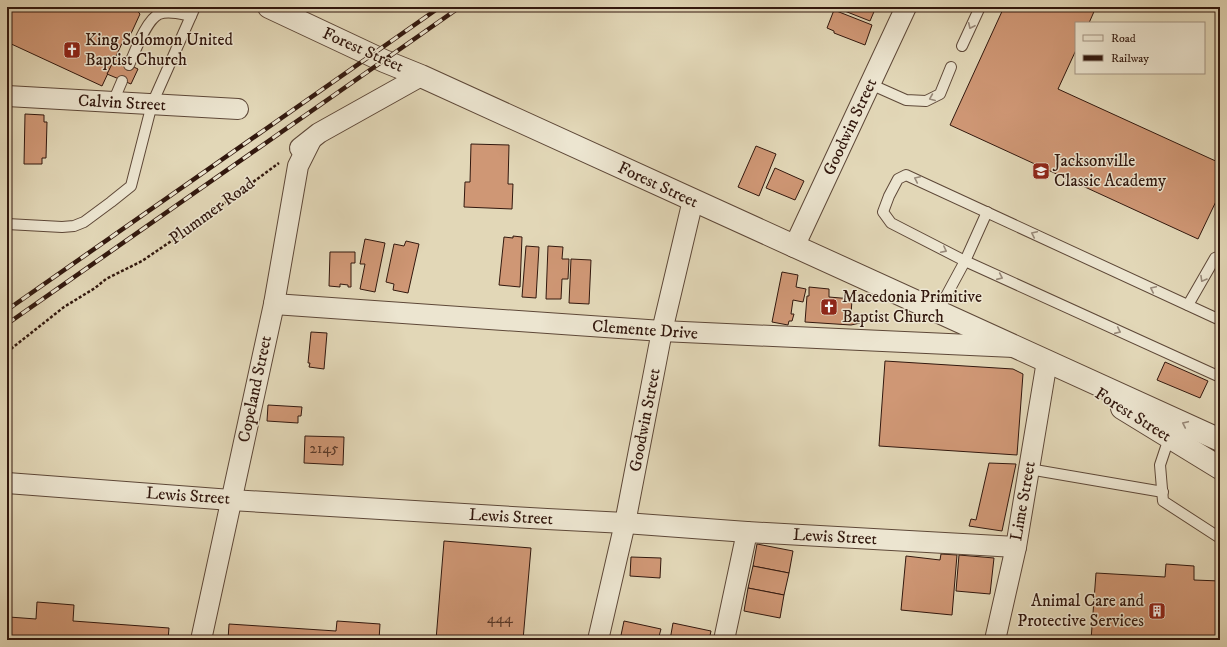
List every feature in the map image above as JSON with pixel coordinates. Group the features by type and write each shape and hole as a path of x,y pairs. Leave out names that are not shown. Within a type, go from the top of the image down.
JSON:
{"street":[{"name":"Forest Street","path":"269,7 384,61 421,76 1220,440"},
{"name":"Goodwin Street","path":"794,247 906,7"},
{"path":"303,146 319,133 421,76"},
{"name":"Calvin Street","path":"7,96 238,109"},
{"name":"Copeland Street","path":"201,640 274,304 298,166 303,146"},
{"name":"Goodwin Street","path":"598,640 625,523 662,331 693,200"},
{"name":"Clemente Drive","path":"274,304 662,331 1018,347"},
{"name":"Forest Street","path":"1047,361 1220,468"},
{"name":"Lime Street","path":"995,640 1016,546 1047,361"},
{"name":"Lewis Street","path":"7,483 231,500 625,523 748,532 1016,546"},
{"path":"724,640 748,532"}],"lane":[{"path":"962,46 980,7"},
{"path":"7,224 62,227 74,226 84,222 130,186 152,104 193,11 159,14 148,24 129,65"},
{"path":"870,84 906,100 926,101 940,94 951,67"},
{"path":"113,102 122,81"},
{"path":"1220,320 906,175 898,179 883,212 891,223 964,260 1220,377"},
{"path":"938,311 987,212"},
{"path":"1188,305 1215,258 1220,256"},
{"path":"1170,438 1160,465 1163,501 1220,538"},
{"path":"1029,469 1163,492"}],"path":[{"name":"Plummer Road","path":"7,352 64,307 95,288 106,279 148,257 303,146"}],"building":[{"name":"King Solomon United Baptist Church","path":"7,7 136,7 140,14 129,38 125,37 102,86 7,42"},
{"path":"876,7 870,21 837,8"},
{"path":"1004,7 1096,7 1089,22 1075,22 1075,52 1058,89 1220,163 1220,193 1198,239 950,125"},
{"path":"834,10 872,25 865,45 834,33 834,31 827,28"},
{"path":"115,58 138,69 131,84 107,74"},
{"path":"25,114 44,115 44,122 47,122 46,158 42,158 42,164 24,164"},
{"path":"471,144 509,145 508,184 513,184 512,209 464,207 465,182 470,182"},
{"path":"756,146 776,154 759,196 738,187"},
{"path":"775,168 804,181 795,200 766,188"},
{"path":"513,236 522,237 520,287 499,285 504,237 513,238"},
{"path":"365,239 385,243 375,292 360,289 365,264 360,264"},
{"path":"406,241 419,244 408,293 393,290 394,284 386,282 394,244 404,246"},
{"path":"526,246 539,247 536,298 522,297"},
{"path":"548,246 563,247 562,259 569,259 568,279 562,279 561,299 546,299"},
{"path":"330,252 355,252 355,263 351,263 351,287 340,284 340,287 329,286"},
{"path":"571,259 591,260 589,304 569,303"},
{"path":"782,272 798,275 796,287 806,289 803,302 793,300 791,314 794,314 792,321 789,321 788,325 772,322"},
{"name":"Macedonia Primitive Baptist Church","path":"809,287 829,289 829,297 852,299 851,315 858,316 860,318 860,323 851,325 805,322"},
{"path":"311,332 327,333 324,369 309,367 310,363 308,363"},
{"path":"885,361 1013,369 1023,374 1017,455 879,446"},
{"path":"1165,362 1208,381 1200,398 1157,380"},
{"path":"268,405 302,407 301,416 298,416 298,423 267,421"},
{"path":"305,436 344,437 343,465 304,463"},
{"path":"989,463 1016,464 1002,531 969,526 971,519 976,520"},
{"path":"444,541 531,548 523,640 436,640"},
{"path":"757,544 793,551 789,573 753,566"},
{"path":"941,554 957,555 952,615 901,610 906,556 940,560"},
{"path":"959,555 994,558 990,594 956,591"},
{"path":"631,557 661,558 660,578 630,576"},
{"name":"Animal Care and Protective Services","path":"1166,564 1194,566 1194,580 1220,581 1220,640 1091,640 1096,573 1165,577"},
{"path":"753,566 789,573 784,595 748,588"},
{"path":"748,588 784,595 780,618 744,611"},
{"path":"37,602 74,605 73,621 169,628 168,640 7,640 9,617 36,619"},
{"path":"337,621 380,624 379,640 228,640 229,624 336,631"},
{"path":"624,621 661,629 658,640 620,640"},
{"path":"673,623 711,631 709,640 670,640"}],"railway":[{"path":"7,310 440,7"},
{"path":"7,324 460,7"}],"place":[{"name":"King Solomon United Baptist Church","path":"72,50"},
{"name":"Jacksonville Classic Academy","path":"1041,171"},
{"name":"Macedonia Primitive Baptist Church","path":"829,307"},
{"name":"Animal Care and Protective Services","path":"1157,611"}]}
